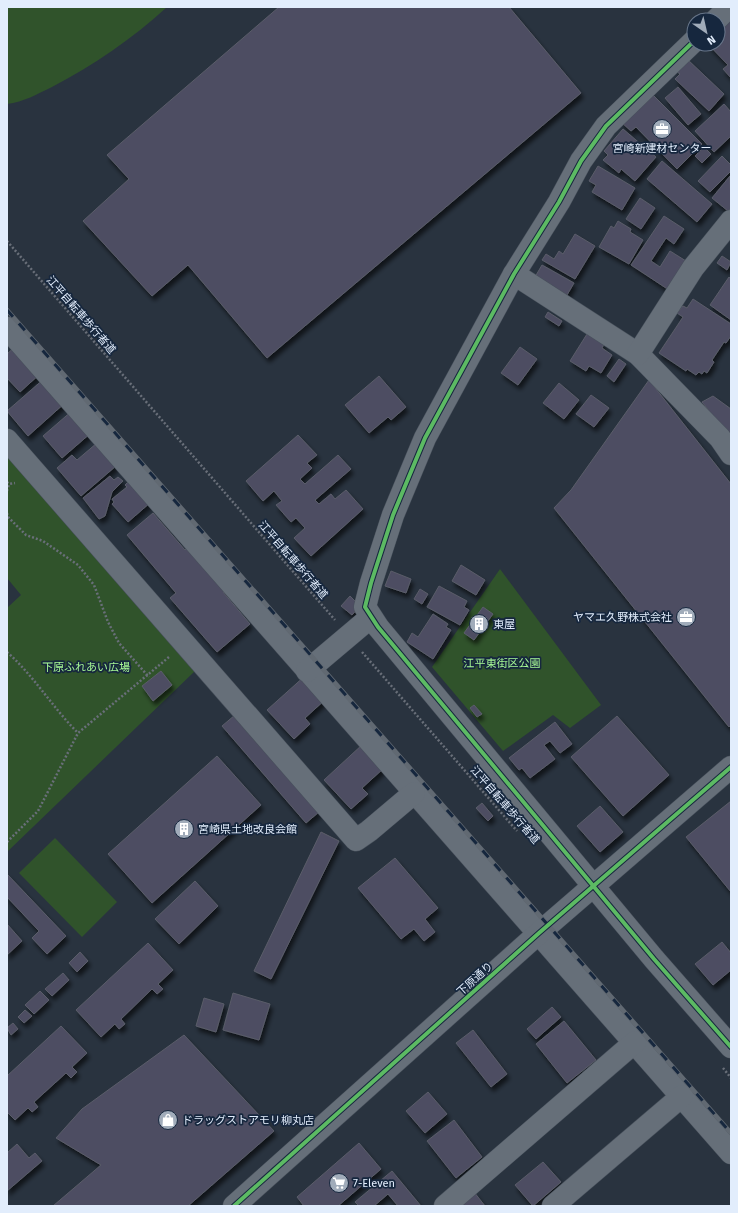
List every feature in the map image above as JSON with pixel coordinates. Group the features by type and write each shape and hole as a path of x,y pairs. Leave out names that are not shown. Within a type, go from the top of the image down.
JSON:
{"street":[{"path":"686,49 606,126 581,161 559,202 514,274 425,438 394,515 371,583 366,607 378,626 595,886 654,960 731,1047"},
{"path":"638,354 693,268 724,245 731,221"},
{"path":"514,274 638,354 720,438 731,454"},
{"path":"7,328 414,793 540,933 731,1154"},
{"path":"7,440 356,840 370,831 414,793"},
{"path":"307,671 371,616"},
{"name":"下原通り","path":"234,1206 540,933 731,767"},
{"path":"445,1206 635,1042"},
{"path":"553,1206 682,1096"}],"path":[{"path":"7,491 9,484"},
{"path":"7,513 8,517 26,535 43,540 78,565 94,585 108,622 119,643 149,677"},
{"path":"7,652 18,662 78,734"},
{"path":"7,842 38,811 78,734 171,655"}],"green space":[{"path":"7,7 167,7 126,41 83,70 30,97 7,104"},
{"name":"下原ふれあい広場","path":"8,457 195,671 7,852 7,608 21,595 7,578"},
{"name":"江平東街区公園","path":"500,569 601,705 570,728 553,715 503,751 432,667"},
{"path":"55,838 117,902 82,937 19,873"}],"building":[{"path":"279,7 509,7 581,93 267,358 188,265 152,296 83,221 129,179 107,155"},
{"path":"731,20 731,78 723,69 728,65 716,52 726,52 726,25"},
{"path":"687,59 724,94 709,111 675,79 680,74 676,71"},
{"path":"678,87 701,114 688,125 665,98"},
{"name":"宮崎新建材センター","path":"651,93 702,144 677,169 636,127 631,131 621,122"},
{"path":"724,104 731,112 731,136 714,152 695,131"},
{"path":"623,129 656,157 635,181 621,169 619,173 603,160 608,155 604,151"},
{"path":"704,147 711,154 702,163 695,156"},
{"path":"722,156 731,165 731,171 710,192 698,181"},
{"path":"662,161 712,204 697,222 647,179"},
{"path":"598,166 635,188 622,210 592,192 596,185 589,181"},
{"path":"730,176 731,208 728,211 712,198"},
{"path":"640,198 655,208 641,229 626,219"},
{"path":"664,216 684,229 674,244 666,238 651,261 660,267 670,251 686,261 672,292 631,265"},
{"path":"618,221 631,229 630,232 643,240 629,264 599,247 611,226 614,228"},
{"path":"575,234 595,246 575,279 542,260 546,254 554,259 559,251 563,254"},
{"path":"722,256 731,262 727,270 717,263"},
{"path":"542,265 574,283 567,295 535,277"},
{"path":"729,277 731,279 731,320 710,305"},
{"path":"693,299 731,324 731,336 726,343 724,342 712,360 714,362 707,373 704,371 702,374 699,372 696,375 687,369 686,371 659,353 683,317 677,313 683,306 687,308"},
{"path":"548,312 562,321 559,326 545,317"},
{"path":"587,334 604,344 602,348 612,355 601,373 589,366 586,371 570,361"},
{"path":"17,345 41,373 20,392 7,378 7,354"},
{"path":"520,347 537,359 518,385 501,373"},
{"path":"619,359 626,364 614,382 607,376"},
{"path":"379,376 406,407 391,420 388,417 369,433 345,405"},
{"path":"45,378 66,402 28,436 7,411"},
{"name":"ヤマエ久野株式会社","path":"649,380 731,484 731,725 729,727 554,508 571,490"},
{"path":"559,383 579,400 564,419 543,403"},
{"path":"591,395 609,408 594,427 576,414"},
{"path":"713,396 731,409 731,439 702,402"},
{"path":"73,410 92,432 62,458 43,436"},
{"path":"298,435 317,455 307,463 312,468 300,479 305,484 338,455 351,469 315,500 319,504 331,494 335,499 346,490 363,509 311,556 294,538 305,528 296,518 291,522 276,505 282,501 274,491 263,501 246,481"},
{"path":"97,443 116,466 81,496 57,468 72,455 77,460"},
{"path":"110,476 114,480 118,477 123,481 112,492 105,516 99,519 83,498"},
{"path":"133,477 151,502 128,522 112,504 114,502 112,499 127,487 125,485"},
{"path":"153,513 185,550 191,545 228,588 223,592 250,624 217,652 170,598 176,593 127,535"},
{"path":"461,565 485,580 476,595 452,581"},
{"path":"391,571 411,579 406,593 385,586"},
{"path":"439,586 467,601 464,607 469,610 460,625 427,607"},
{"path":"420,589 428,594 422,604 414,599"},
{"path":"350,596 360,606 352,615 341,606"},
{"name":"東屋","path":"483,607 493,614 474,640 464,633"},
{"path":"433,614 448,624 446,627 451,630 433,659 407,642 412,633 418,637"},
{"path":"161,671 172,685 153,701 142,686"},
{"path":"306,675 327,698 305,718 310,724 294,739 267,710"},
{"path":"474,705 482,714 477,717 470,708"},
{"path":"235,715 319,812 306,823 222,726"},
{"path":"617,716 669,775 623,816 571,757"},
{"path":"555,722 572,744 560,753 550,741 544,745 555,759 530,778 522,768 519,770 509,758"},
{"path":"363,744 384,768 362,788 368,794 351,809 324,780"},
{"name":"宮崎県土地改良会館","path":"217,756 261,805 152,903 108,854"},
{"path":"731,801 731,892 686,837"},
{"path":"482,803 493,816 488,821 476,808"},
{"path":"600,806 623,832 600,852 577,826"},
{"path":"321,832 339,841 271,979 254,971"},
{"path":"395,858 438,908 425,919 435,932 424,941 414,929 401,939 358,888"},
{"path":"7,874 66,936 47,954 32,938 39,931 7,897"},
{"path":"195,881 218,906 179,944 155,919"},
{"path":"7,924 22,941 7,955"},
{"path":"722,942 731,953 731,970 713,985 695,964"},
{"path":"148,943 173,970 158,984 163,989 157,994 152,989 121,1019 125,1024 119,1029 115,1024 101,1037 76,1010"},
{"path":"80,952 88,961 77,972 69,963"},
{"path":"63,973 69,980 52,996 45,989"},
{"path":"40,991 49,1000 34,1014 25,1005"},
{"path":"233,993 270,1004 259,1040 223,1030"},
{"path":"204,998 224,1004 216,1032 196,1026"},
{"path":"552,1007 561,1017 536,1039 527,1029"},
{"path":"25,1010 32,1016 24,1023 18,1017"},
{"path":"564,1021 596,1060 567,1083 536,1044"},
{"path":"13,1023 18,1029 11,1035 7,1028"},
{"path":"61,1026 87,1053 72,1067 77,1072 71,1078 66,1073 34,1102 38,1107 32,1112 28,1108 15,1120 7,1112 7,1076"},
{"path":"473,1030 507,1074 491,1087 456,1043"},
{"name":"ドラッグストアモリ柳丸店","path":"184,1035 274,1131 188,1206 53,1206 101,1165 56,1138 82,1109"},
{"path":"428,1092 447,1114 425,1133 406,1111"},
{"path":"454,1120 482,1157 456,1178 427,1141"},
{"name":"7-Eleven","path":"359,1143 381,1169 338,1206 304,1206 297,1197"},
{"path":"17,1144 29,1158 35,1153 42,1161 7,1191 7,1153"},
{"path":"543,1162 561,1182 533,1206 515,1185"},
{"path":"392,1171 421,1206 398,1206 388,1194 374,1206 359,1206 355,1202"},
{"path":"474,1192 485,1206 457,1206"}],"railway":[{"path":"7,310 731,1133"}],"cycle path":[{"path":"686,49 606,126 581,161 559,202 514,274 425,438 393,515 371,583 365,607 378,627 654,959 731,1047"},
{"path":"234,1206 539,933 731,767"}],"place":[{"name":"宮崎新建材センター","path":"662,129"},
{"name":"ヤマエ久野株式会社","path":"686,617"},
{"name":"東屋","path":"479,624"},
{"name":"宮崎県土地改良会館","path":"184,829"},
{"name":"ドラッグストアモリ柳丸店","path":"168,1120"},
{"name":"7-Eleven","path":"339,1183"}]}
